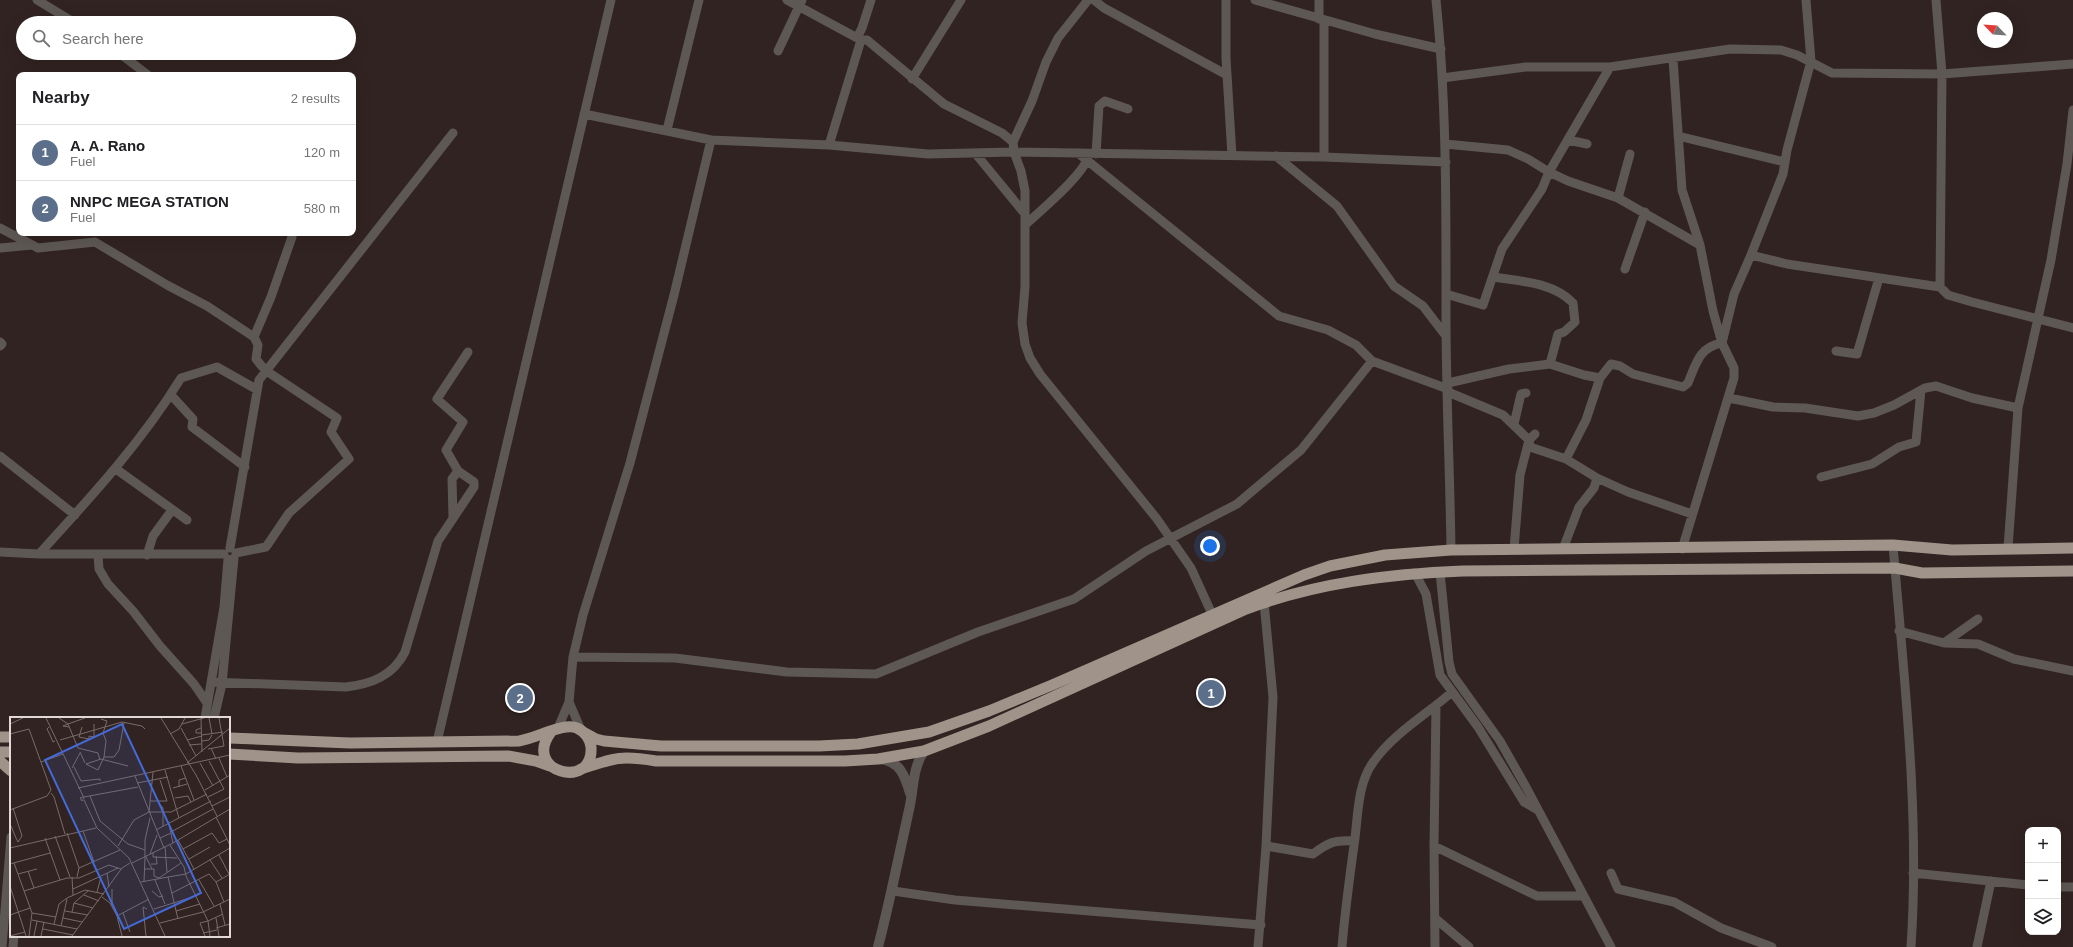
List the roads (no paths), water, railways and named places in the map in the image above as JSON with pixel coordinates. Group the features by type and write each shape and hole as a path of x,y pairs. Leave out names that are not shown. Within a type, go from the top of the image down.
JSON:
{"highway":[{"path":"230,738 350,743 519,741 529,740 555,730 574,727 596,740 661,746 819,746 858,744 889,740 929,732 989,711 1278,585 1330,566 1385,555 1451,550 1682,549 1893,545 1952,550 2073,548"},
{"path":"230,754 305,758 508,756 536,761 568,773 605,760 629,756 656,761 845,761 878,759 924,751 989,726 1264,602 1329,585 1416,573 1440,572 1895,568 1922,572 2073,571"},
{"path":"550,766 546,759 544,745 555,730"},
{"path":"581,769 586,764 591,752 591,745 583,732"},
{"path":"0,761 10,770"}],"street":[{"path":"37,0 63,16"},
{"path":"437,742 611,0"},
{"path":"667,130 699,0"},
{"path":"787,0 801,3 859,39 866,40 944,104 1002,133 1013,142"},
{"path":"829,145 871,0"},
{"path":"1088,0 1058,38 1046,62 1032,102 1013,142 1014,152 1021,171 1025,191 1025,287 1022,323 1025,344 1030,358 1040,374 1157,519 1190,568 1212,614"},
{"path":"1094,0 1104,8 1227,75"},
{"path":"1226,0 1227,75 1232,156"},
{"path":"1255,0 1321,20 1441,49"},
{"path":"1319,0 1321,20 1324,157"},
{"path":"1436,0 1441,49 1446,162 1446,336 1451,550"},
{"path":"1722,343 1734,294 1752,255 1783,174 1811,61 1806,0"},
{"path":"1936,0 1942,74 1940,287"},
{"path":"912,79 962,1"},
{"path":"778,51 801,3"},
{"path":"1442,78 1526,67 1610,68 1730,49 1781,50 1811,61 1832,73 1942,74 2073,64"},
{"path":"1673,59 1682,190 1700,245 1713,311 1722,343 1734,368 1734,378 1729,398 1708,459 1682,549"},
{"path":"128,60 144,72"},
{"path":"1446,294 1483,305 1502,249 1542,189 1549,172 1610,68"},
{"path":"1025,225 1069,183 1090,156 1099,106 1104,101 1128,109"},
{"path":"2008,548 2018,408 2051,260 2068,164 2073,110"},
{"path":"584,114 711,140 829,145 928,154 1014,152 1078,153 1090,156 1276,156 1446,162"},
{"path":"205,717 224,607 230,554 257,394 256,389 259,380 453,133"},
{"path":"1678,136 1785,162"},
{"path":"555,730 569,702 573,657 583,615 630,463 674,295 711,140"},
{"path":"1568,140 1587,144"},
{"path":"1445,144 1508,150 1568,181 1618,198 1700,245"},
{"path":"975,153 1025,214"},
{"path":"1618,198 1630,154"},
{"path":"1090,156 1279,316 1328,330 1356,346 1372,361 1448,388 1503,415 1532,437"},
{"path":"1276,156 1337,206 1394,286 1423,306 1446,336"},
{"path":"1625,269 1644,212"},
{"path":"0,228 38,248 95,242 167,285 207,306 254,337 258,346 256,359 266,370 338,418 331,432 349,459 289,513 266,548 230,554 98,555 0,552"},
{"path":"254,337 274,289 292,236"},
{"path":"0,248 32,245"},
{"path":"1752,255 1787,264 1940,287 1948,295 2073,328"},
{"path":"1493,277 1538,285 1560,294 1573,303 1575,322 1564,332 1558,334 1550,364"},
{"path":"1836,351 1857,354 1879,278"},
{"path":"0,342 2,344 0,346"},
{"path":"1566,459 1586,420 1600,378 1611,364 1620,366 1626,372 1650,380 1686,386 1703,351 1711,345 1722,343"},
{"path":"212,682 222,684 346,687 365,684 386,675 400,660 404,652 438,542 453,516 474,487 472,481 458,471 446,450 463,422 437,399 468,352"},
{"path":"573,657 675,658 787,672 876,674 978,632 1074,599 1146,551 1237,504 1301,450 1372,361"},
{"path":"1448,388 1502,370 1550,364 1584,375 1600,378"},
{"path":"39,554 116,470 171,395 181,378 217,367 256,389"},
{"path":"1729,398 1773,407 1805,408 1858,416 1874,414 1921,390 1936,386 1972,398 2018,408"},
{"path":"1821,477 1872,464 1898,447 1916,442 1921,390"},
{"path":"1514,424 1521,394 1526,393"},
{"path":"171,395 193,419 192,427 245,467"},
{"path":"1532,437 1530,447 1566,459 1597,478 1628,492 1692,514"},
{"path":"1514,550 1520,475 1532,437"},
{"path":"0,456 75,515"},
{"path":"116,470 187,520"},
{"path":"453,516 452,479 458,471"},
{"path":"1564,549 1579,508 1594,488 1597,478"},
{"path":"147,555 153,536 172,510"},
{"path":"1893,545 1912,777 1914,903 1911,947"},
{"path":"214,717 222,684 230,554"},
{"path":"98,555 99,569 108,584 133,610 160,646 194,684 207,703"},
{"path":"1440,572 1450,668 1492,727 1611,947"},
{"path":"1416,573 1426,594 1438,668 1452,692 1478,728 1524,802 1538,810"},
{"path":"1258,947 1266,846 1273,697 1264,602"},
{"path":"1944,643 1978,619"},
{"path":"1899,631 1944,643 1978,644 2014,659 2073,671"},
{"path":"1342,947 1361,790 1366,774 1374,761 1409,726 1452,692"},
{"path":"569,702 583,732"},
{"path":"1435,947 1436,919 1434,846 1436,706"},
{"path":"878,947 893,892 914,774 924,751"},
{"path":"878,759 888,760 899,768 904,775 911,795"},
{"path":"1266,846 1313,854 1329,842 1340,840 1354,841"},
{"path":"1434,846 1536,896 1584,896"},
{"path":"2,947 10,849"},
{"path":"1913,873 2025,885"},
{"path":"1611,874 1618,889 1674,902 1721,928 1772,947"},
{"path":"1977,947 1991,881"},
{"path":"2061,887 2073,887"},
{"path":"893,892 955,900 1260,925"},
{"path":"1436,919 1469,947"},
{"path":"13,947 14,937"}],"place":[{"name":"A. A. Rano","path":"1211,693"},
{"name":"NNPC MEGA STATION","path":"520,698"}]}
